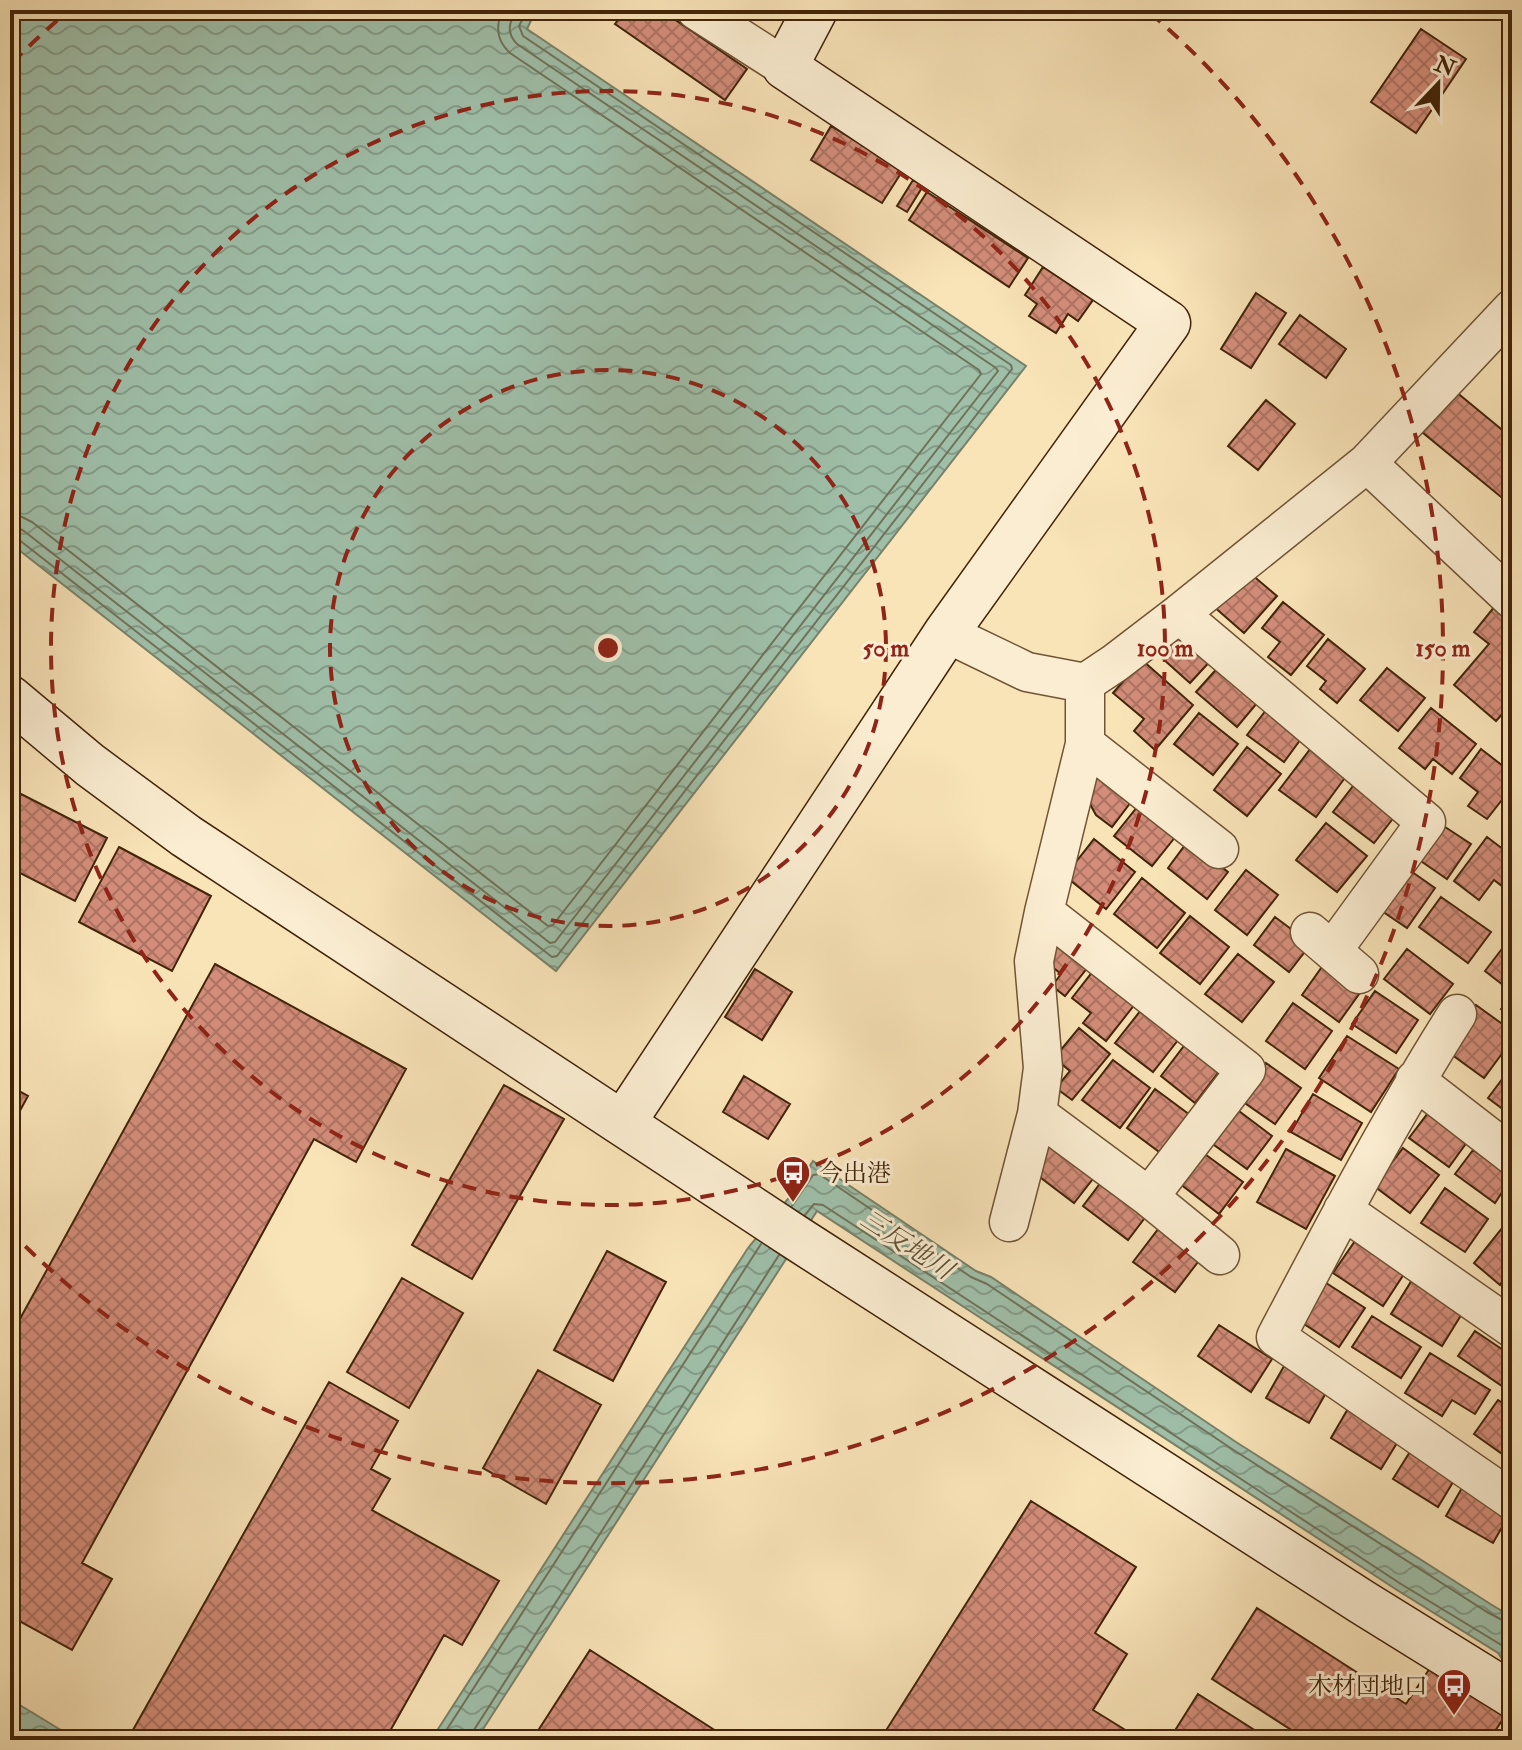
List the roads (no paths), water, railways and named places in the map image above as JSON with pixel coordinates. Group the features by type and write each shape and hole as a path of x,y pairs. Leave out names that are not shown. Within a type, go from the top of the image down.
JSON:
{"street":[{"path":"623,1123 946,633 1168,323 696,10"},
{"path":"785,67 815,10"},
{"path":"946,633 1027,672 1085,683 1179,614 1367,463 1512,309"},
{"path":"1367,463 1512,599"},
{"path":"1179,614 1426,822 1334,952"},
{"path":"1009,1222 1037,1114 1043,1068 1034,961 1085,744 1085,683"},
{"path":"10,698 90,765 186,836 798,1239 1512,1695"},
{"path":"1085,744 1219,849"},
{"path":"1044,912 1246,1070 1149,1197"},
{"path":"1457,1014 1415,1080 1276,1337 1512,1500"},
{"path":"1415,1080 1512,1155"},
{"path":"1037,1114 1149,1197 1220,1255"},
{"path":"1343,1210 1512,1328"}],"water":[{"path":"10,10 536,10 527,29 1026,366 556,971 10,543"},
{"name":"三反地川","path":"813,1161 1236,1442 1512,1617 1512,1673 1498,1653 817,1211 476,1740 431,1740 748,1248 792,1194"},
{"path":"10,1699 77,1740 10,1740"}],"place":[{"name":"今出港","path":"793,1204"},
{"name":"木材団地口","path":"1454,1717"}]}
